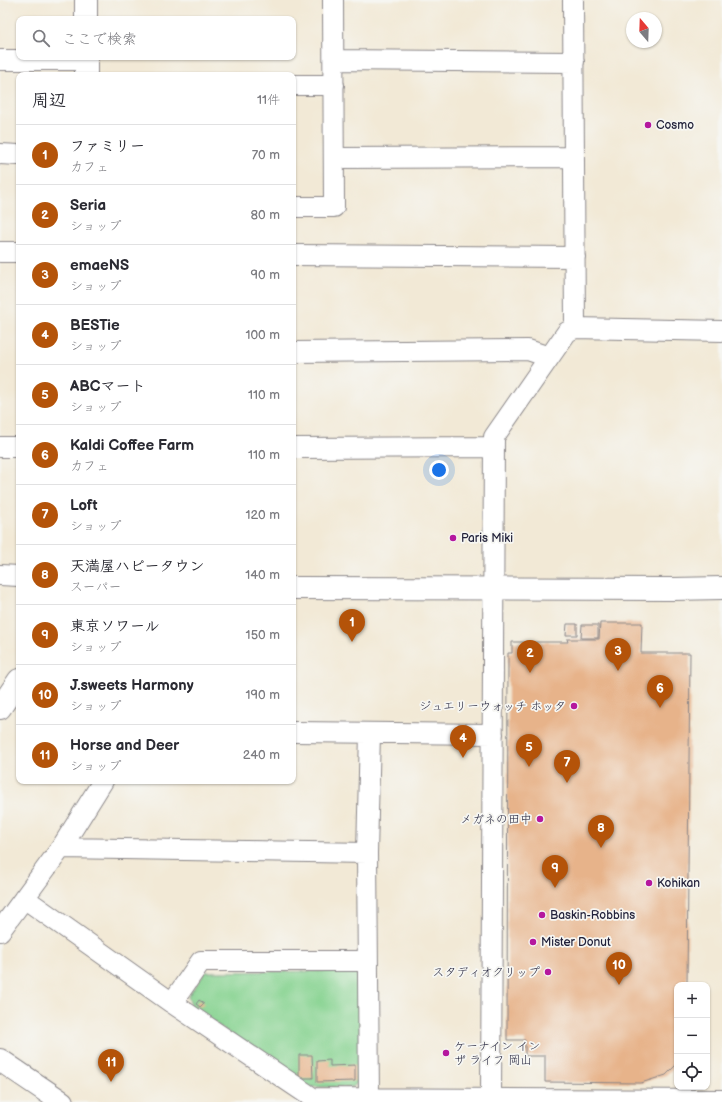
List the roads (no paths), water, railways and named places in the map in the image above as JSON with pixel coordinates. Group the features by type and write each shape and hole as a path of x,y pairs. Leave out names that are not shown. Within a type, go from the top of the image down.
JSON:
{"street":[{"path":"86,0 86,16"},
{"path":"296,207 334,207 335,158 333,0"},
{"path":"574,0 575,328"},
{"path":"0,60 86,64"},
{"path":"334,60 574,62"},
{"path":"296,85 334,85"},
{"path":"0,154 16,155"},
{"path":"335,158 574,157"},
{"path":"0,252 16,252"},
{"path":"296,255 575,257"},
{"path":"491,1100 494,437 567,332 575,328 722,331"},
{"path":"296,352 528,350 549,357"},
{"path":"0,447 16,447"},
{"path":"296,448 493,447"},
{"path":"0,575 16,576"},
{"path":"296,588 722,588"},
{"path":"0,708 16,684"},
{"path":"296,732 493,734"},
{"path":"369,1098 367,853 370,733"},
{"path":"0,931 61,848 102,784"},
{"path":"61,848 367,853"},
{"path":"24,898 312,1100 369,1098 491,1100 722,1100"},
{"path":"172,1003 201,961 368,961"},
{"path":"0,1060 62,1102"}],"place":[{"name":"Cosmo","path":"648,125"},
{"name":"Paris Miki","path":"453,538"},
{"name":"ファミリー","path":"352,642"},
{"name":"emaeNS","path":"618,671"},
{"name":"Seria","path":"530,673"},
{"name":"ジュエリーウォッチ ホッタ","path":"574,706"},
{"name":"Kaldi Coffee Farm","path":"660,708"},
{"name":"BESTie","path":"463,758"},
{"name":"ABCマート","path":"529,767"},
{"name":"Loft","path":"567,783"},
{"name":"メガネの田中","path":"540,819"},
{"name":"天満屋ハピータウン","path":"601,848"},
{"name":"Kohikan","path":"649,883"},
{"name":"東京ソワール","path":"555,888"},
{"name":"Baskin-Robbins","path":"542,915"},
{"name":"Mister Donut","path":"533,942"},
{"name":"スタディオクリップ","path":"548,972"},
{"name":"J.sweets Harmony","path":"619,985"},
{"name":"ケーナイン イン ザ ライフ 岡山","path":"446,1053"},
{"name":"Horse and Deer","path":"111,1082"}]}
